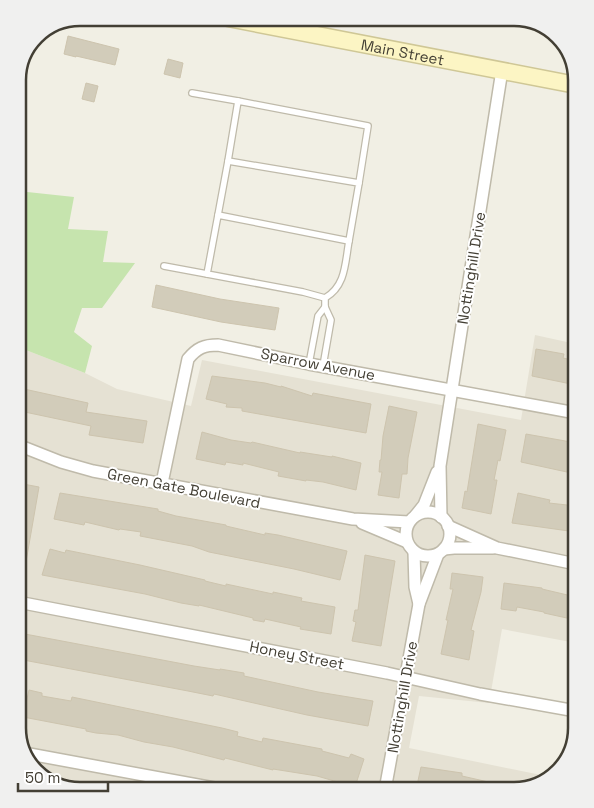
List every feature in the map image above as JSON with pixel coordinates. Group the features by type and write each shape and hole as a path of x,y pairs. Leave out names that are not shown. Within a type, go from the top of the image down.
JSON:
{"main road":[{"name":"Main Street","path":"270,26 568,83"}],"street":[{"name":"Nottinghill Drive","path":"444,521 440,466 502,70"},
{"name":"Sparrow Avenue","path":"162,483 188,359 195,350 205,345 218,345 309,364 568,411"},
{"name":"Green Gate Boulevard","path":"26,448 61,462 77,466 353,519 412,519"},
{"name":"Nottinghill Drive","path":"412,519 424,505 440,466"},
{"path":"497,548 428,512 412,519 406,532 411,547 426,556 454,548 497,548 568,562"},
{"name":"Green Gate Boulevard","path":"353,519 411,547"},
{"path":"441,551 449,538 444,521"},
{"name":"Nottinghill Drive","path":"411,547 418,604"},
{"name":"Nottinghill Drive","path":"386,782 418,604 441,551"},
{"name":"Honey Street","path":"26,604 406,676 480,694 568,710"},
{"path":"34,755 182,782"}],"lane":[{"path":"164,266 325,298 331,295 342,280 359,183 368,126 192,93"},
{"path":"207,274 238,101"},
{"path":"228,160 359,183"},
{"path":"218,215 349,241"},
{"path":"323,366 331,320 325,307 325,298"},
{"path":"309,364 318,316 325,307"}],"shaded area":[{"path":"535,335 568,342 568,641 502,629 489,703 419,696 409,748 540,775 528,780 514,782 77,782 60,778 47,771 37,761 28,742 26,728 26,350 85,373 117,389 191,406 202,360 521,420"}],"green space":[{"path":"26,192 74,197 68,229 108,231 103,262 135,263 102,308 82,308 74,332 92,346 85,373 26,350"}],"building":[{"path":"68,36 119,49 115,65 64,54"},
{"path":"168,59 183,63 180,78 164,74"},
{"path":"86,83 98,86 94,102 82,99"},
{"path":"156,285 220,299 279,308 275,330 221,322 152,307"},
{"path":"536,349 564,354 563,358 568,359 568,383 532,376"},
{"path":"212,376 281,386 312,396 313,393 371,404 366,433 242,411 242,408 226,407 227,404 206,399"},
{"path":"26,389 88,403 86,412 147,421 143,443 89,435 91,426 26,412"},
{"path":"389,406 417,412 408,458 407,474 402,474 399,498 378,495 382,472 379,472 380,460"},
{"path":"478,424 506,430 494,480 497,480 491,514 462,508 465,491 467,492"},
{"path":"202,432 231,440 252,442 300,453 332,456 361,463 356,490 323,482 278,476 279,472 243,463 243,465 226,462 225,465 196,459"},
{"path":"526,434 568,441 568,472 521,462"},
{"path":"26,485 39,487 26,562"},
{"path":"60,493 158,509 158,511 176,516 226,525 265,535 265,533 278,535 347,551 340,580 140,536 141,532 119,530 85,522 84,525 54,519"},
{"path":"518,493 550,500 549,503 568,505 568,531 512,523"},
{"path":"50,549 65,553 66,550 140,565 226,586 226,584 273,594 273,592 302,598 301,601 335,607 331,634 300,629 301,627 265,619 264,622 253,620 253,618 199,605 42,575"},
{"path":"365,555 395,561 381,646 352,641 356,622 353,621 355,610 358,610"},
{"path":"452,573 483,577 471,630 474,631 469,660 441,654 453,589 450,589"},
{"path":"504,583 542,588 568,595 568,618 517,607 516,611 501,609"},
{"path":"26,634 194,666 244,673 244,676 318,692 373,701 368,726 307,715 214,694 213,696 26,661"},
{"path":"29,690 42,693 42,696 71,701 72,697 222,728 238,732 237,736 262,742 263,738 322,749 322,751 349,758 351,754 364,759 357,782 338,782 317,776 273,770 118,735 96,733 86,731 86,729 26,718 26,704"},
{"path":"421,767 462,773 462,776 488,782 418,782"}]}
